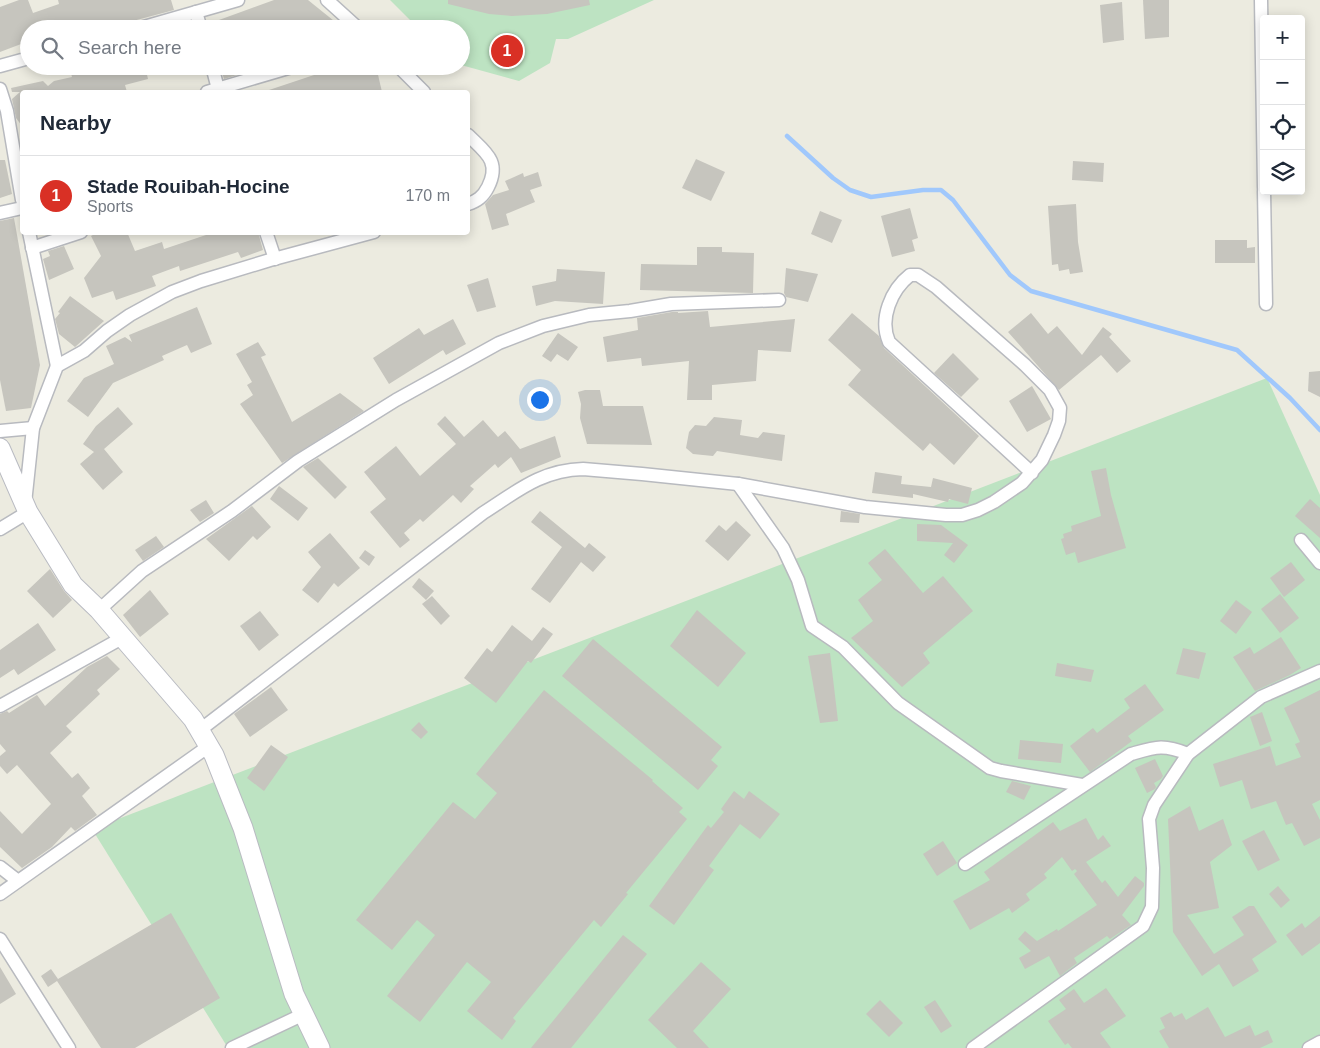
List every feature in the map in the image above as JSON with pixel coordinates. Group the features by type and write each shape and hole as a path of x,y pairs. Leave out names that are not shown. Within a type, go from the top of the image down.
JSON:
{"main road":[{"path":"0,448 26,509 73,585 99,610 205,738 243,828 294,994 320,1048"}],"street":[{"path":"162,20 196,8 238,0"},
{"path":"327,0 349,20"},
{"path":"1261,0 1263,150"},
{"path":"0,66 20,60"},
{"path":"214,75 218,90 266,75"},
{"path":"407,75 422,90"},
{"path":"0,89 18,156 20,178"},
{"path":"470,138 487,154 494,168 491,182 482,196 470,203"},
{"path":"1264,195 1266,304"},
{"path":"0,213 20,208"},
{"path":"0,529 26,509 33,428 56,366 30,235"},
{"path":"32,248 72,235"},
{"path":"267,235 275,259"},
{"path":"56,366 84,351 107,331 130,315 172,292 201,281 363,235"},
{"path":"0,894 205,738 483,513 542,476 583,469 642,474 738,484 865,507 946,515 978,510 994,502 1022,483 1032,473 1049,447 1059,421 1060,408 1055,397 1025,365 936,287 918,275 910,275 899,287 887,311 884,326 890,342 1032,473"},
{"path":"99,610 142,571 232,511 298,461 396,400 499,343 544,326 589,315 671,304 779,300"},
{"path":"0,431 33,428"},
{"path":"738,484 782,548 802,593 812,626 843,647 898,703 990,768 1001,772 1082,785"},
{"path":"1301,540 1320,563"},
{"path":"0,706 122,638"},
{"path":"973,1048 1143,926 1152,907 1153,868 1149,819 1154,805 1188,754 1261,697 1320,671"},
{"path":"965,864 1130,754 1150,748 1170,747 1188,754"},
{"path":"0,867 18,881"},
{"path":"0,939 69,1048"},
{"path":"232,1048 304,1014"},
{"path":"1309,1048 1320,1042"}],"green space":[{"path":"390,0 654,0 568,39 556,39 550,63 519,81 470,67 470,20 410,20"},
{"path":"1267,378 1320,495 1320,1048 228,1048 92,829"}],"building":[{"path":"19,0 28,0 33,13 59,4 58,0 171,0 174,10 137,20 20,20 20,44 0,52 0,7"},
{"path":"274,0 308,0 333,20 219,20"},
{"path":"448,0 589,0 590,5 547,14 512,16 489,14 448,4"},
{"path":"1143,0 1169,0 1169,37 1145,39"},
{"path":"1122,2 1124,40 1103,43 1100,5"},
{"path":"71,75 147,75 148,79 125,85 126,90 20,90 20,92 12,92 11,88 43,81 48,86 54,81 72,77"},
{"path":"223,75 237,75 224,79"},
{"path":"314,75 378,75 382,90 269,90"},
{"path":"20,92 20,123 16,118 12,99"},
{"path":"696,159 725,172 711,201 682,188"},
{"path":"0,160 5,160 12,194 0,198"},
{"path":"1073,161 1104,163 1103,182 1072,180"},
{"path":"538,172 542,186 530,190 535,202 506,214 509,225 492,230 485,204 493,195 509,190 505,181 523,173 524,177"},
{"path":"1076,204 1078,242 1083,272 1070,274 1069,269 1059,271 1058,264 1052,265 1048,206"},
{"path":"910,208 918,238 912,240 915,251 892,257 881,216"},
{"path":"820,211 842,220 832,243 811,234"},
{"path":"14,218 40,365 31,408 6,411 0,380 0,221"},
{"path":"128,235 135,251 162,242 164,249 206,235 259,235 263,250 241,258 238,252 180,271 179,266 152,276 156,286 116,300 113,291 92,298 84,278 101,256 91,236"},
{"path":"1215,240 1247,240 1247,248 1255,247 1255,263 1215,263"},
{"path":"64,246 74,269 49,280 43,259 50,256 48,251"},
{"path":"697,247 722,247 722,252 754,253 753,293 640,290 641,264 697,265"},
{"path":"786,268 818,274 808,302 786,297 784,293"},
{"path":"557,269 605,272 603,304 555,301 536,306 532,286 556,281"},
{"path":"488,278 496,307 477,312 467,285"},
{"path":"70,296 104,321 75,347 59,334 55,319"},
{"path":"197,307 212,344 191,353 187,345 162,356 164,360 113,383 88,417 67,401 84,378 114,364 106,346 125,337 132,342 129,335"},
{"path":"708,311 710,327 795,319 791,352 758,350 756,381 712,385 712,400 687,400 689,361 642,366 641,358 607,362 603,337 638,330 637,318 672,312"},
{"path":"852,313 879,336 884,348 979,436 954,465 930,443 923,451 848,385 861,370 828,340"},
{"path":"1031,313 1048,334 1057,326 1082,355 1103,327 1112,334 1109,337 1131,361 1117,373 1101,355 1059,390 1008,332"},
{"path":"453,319 466,344 446,355 443,350 389,384 373,358 419,328 424,335"},
{"path":"558,333 578,347 568,361 557,354 551,362 542,356"},
{"path":"258,342 266,355 261,357 292,422 340,393 364,411 282,463 240,404 253,395 247,385 252,382 236,354"},
{"path":"953,353 979,379 961,397 934,373"},
{"path":"1320,371 1320,397 1308,391 1309,372"},
{"path":"1032,386 1051,419 1027,432 1009,401"},
{"path":"600,390 603,406 643,406 652,445 587,444 580,418 581,404 578,392"},
{"path":"118,407 133,424 104,449 123,472 103,490 80,464 94,452 83,444 96,426"},
{"path":"445,416 464,437 483,420 498,437 505,431 520,449 555,436 561,457 521,473 511,457 498,468 495,464 470,486 474,489 461,503 453,495 423,522 420,519 404,533 410,540 400,548 370,512 386,499 364,472 396,446 420,476 456,444 437,424"},
{"path":"714,417 742,420 740,435 758,438 763,432 785,435 782,461 717,451 713,456 693,454 686,448 689,432 695,425 706,426"},
{"path":"318,458 347,487 335,499 303,467"},
{"path":"1106,468 1111,495 1126,548 1078,563 1075,552 1066,555 1061,539 1064,538 1063,534 1072,531 1071,526 1101,516 1091,471"},
{"path":"875,472 902,476 901,484 931,487 933,478 972,488 968,504 949,499 948,502 913,494 913,498 872,493"},
{"path":"279,486 308,508 298,521 270,499"},
{"path":"1310,499 1320,508 1320,538 1295,516"},
{"path":"206,500 214,513 200,522 190,510"},
{"path":"252,506 271,527 257,540 253,536 229,561 206,539"},
{"path":"540,511 585,548 589,543 606,557 593,572 581,562 550,603 531,589 562,547 531,522"},
{"path":"841,511 860,514 859,523 840,522"},
{"path":"736,521 751,535 728,561 705,541 719,525 726,531"},
{"path":"917,524 941,525 968,545 954,563 944,555 953,543 917,541"},
{"path":"330,533 360,568 338,587 334,583 318,603 302,590 321,567 308,552"},
{"path":"156,536 164,547 143,561 135,550"},
{"path":"885,549 923,593 943,576 973,611 923,653 930,663 902,687 851,638 873,621 858,600 882,580 868,563"},
{"path":"365,550 375,557 369,566 359,558"},
{"path":"1291,562 1305,580 1284,597 1270,578"},
{"path":"50,569 72,600 53,618 27,591"},
{"path":"419,578 434,591 426,600 412,587"},
{"path":"150,590 169,614 140,637 123,615"},
{"path":"1280,594 1299,618 1280,633 1261,609"},
{"path":"432,596 450,616 441,625 422,604"},
{"path":"1236,600 1252,612 1236,634 1220,621"},
{"path":"697,610 746,653 718,687 670,646"},
{"path":"260,611 279,635 259,651 240,626"},
{"path":"38,623 56,650 18,675 14,669 0,678 0,650"},
{"path":"512,625 532,641 543,627 553,634 531,663 528,661 496,703 464,678 487,648 492,652"},
{"path":"1281,637 1301,668 1255,691 1233,657 1250,647 1254,654"},
{"path":"593,639 722,747 711,760 718,766 698,790 562,676"},
{"path":"1183,648 1206,653 1199,679 1176,674"},
{"path":"830,653 838,721 820,723 808,656"},
{"path":"107,656 120,669 97,690 100,694 66,726 72,732 50,753 72,778 78,773 90,788 82,796 97,815 75,831 71,827 52,847 22,868 0,847 0,811 22,834 51,804 17,765 7,774 0,766 0,756 6,751 0,744 0,714 7,711 9,713 37,695 45,706 87,667"},
{"path":"1057,663 1094,670 1091,682 1055,676"},
{"path":"1145,684 1164,710 1128,736 1132,741 1090,772 1070,746 1093,728 1097,733 1130,708 1124,699"},
{"path":"271,687 288,710 250,737 234,714"},
{"path":"544,690 653,780 683,808 679,812 687,819 626,893 628,894 601,927 594,920 513,1018 516,1021 502,1040 467,1011 491,982 467,962 420,1022 387,996 435,935 417,920 392,950 356,920 453,802 475,819 497,793 476,774"},
{"path":"1320,690 1320,800 1312,804 1320,820 1320,838 1304,846 1292,823 1286,825 1276,801 1251,809 1242,780 1220,787 1213,764 1270,746 1276,766 1301,757 1295,744 1300,742 1284,708"},
{"path":"1262,712 1272,741 1260,746 1250,717"},
{"path":"419,722 428,732 421,739 411,730"},
{"path":"1020,740 1063,744 1061,763 1018,759"},
{"path":"271,745 288,757 264,791 247,778"},
{"path":"1155,759 1163,776 1154,783 1155,789 1147,793 1135,768"},
{"path":"1012,781 1031,786 1024,800 1006,792"},
{"path":"734,791 744,799 749,791 780,814 760,839 740,824 709,866 714,870 674,925 649,906 708,825 711,828 724,812 721,809"},
{"path":"1190,806 1199,831 1223,819 1232,845 1210,862 1219,908 1187,915 1214,954 1244,935 1232,917 1249,906 1254,906 1277,942 1252,959 1259,971 1233,987 1219,964 1202,976 1173,932 1168,819"},
{"path":"1086,818 1098,840 1103,835 1111,846 1086,862 1102,883 1105,880 1118,897 1135,876 1144,883 1144,886 1122,915 1131,925 1110,939 1107,936 1074,958 1077,963 1060,976 1049,956 1025,969 1019,958 1031,951 1018,939 1025,931 1037,941 1057,929 1058,931 1097,905 1074,874 1077,871 1075,869 1072,871 1062,857 1044,874 1047,878 1026,894 1030,900 1012,913 1009,908 970,930 953,901 990,880 984,872 1053,822 1060,831"},
{"path":"1264,830 1280,860 1258,871 1242,841"},
{"path":"943,841 957,863 937,876 923,854"},
{"path":"1278,886 1290,900 1281,908 1269,894"},
{"path":"171,913 220,998 135,1048 101,1048 57,981 48,987 41,976 51,969 58,979"},
{"path":"1320,916 1320,943 1302,956 1286,935 1302,923 1305,928"},
{"path":"623,935 647,954 571,1048 531,1048"},
{"path":"701,962 731,989 693,1031 709,1048 677,1048 648,1020"},
{"path":"0,967 16,994 0,1004"},
{"path":"1106,988 1126,1016 1100,1033 1111,1048 1072,1048 1068,1043 1065,1045 1048,1021 1066,1009 1059,1000 1074,989 1084,1003"},
{"path":"880,1000 903,1023 889,1037 866,1014"},
{"path":"935,1000 952,1026 941,1033 924,1007"},
{"path":"1208,1007 1225,1037 1250,1025 1255,1036 1268,1030 1273,1042 1260,1048 1169,1048 1159,1031 1165,1028 1160,1018 1171,1012 1174,1017 1182,1013 1186,1020"}],"waterway":[{"path":"787,136 833,178 850,190 871,197 923,190 941,190 953,200 1010,275 1031,291 1237,350 1290,398 1320,430"}],"place":[{"name":"Stade Rouibah-Hocine","path":"507,51"}]}
